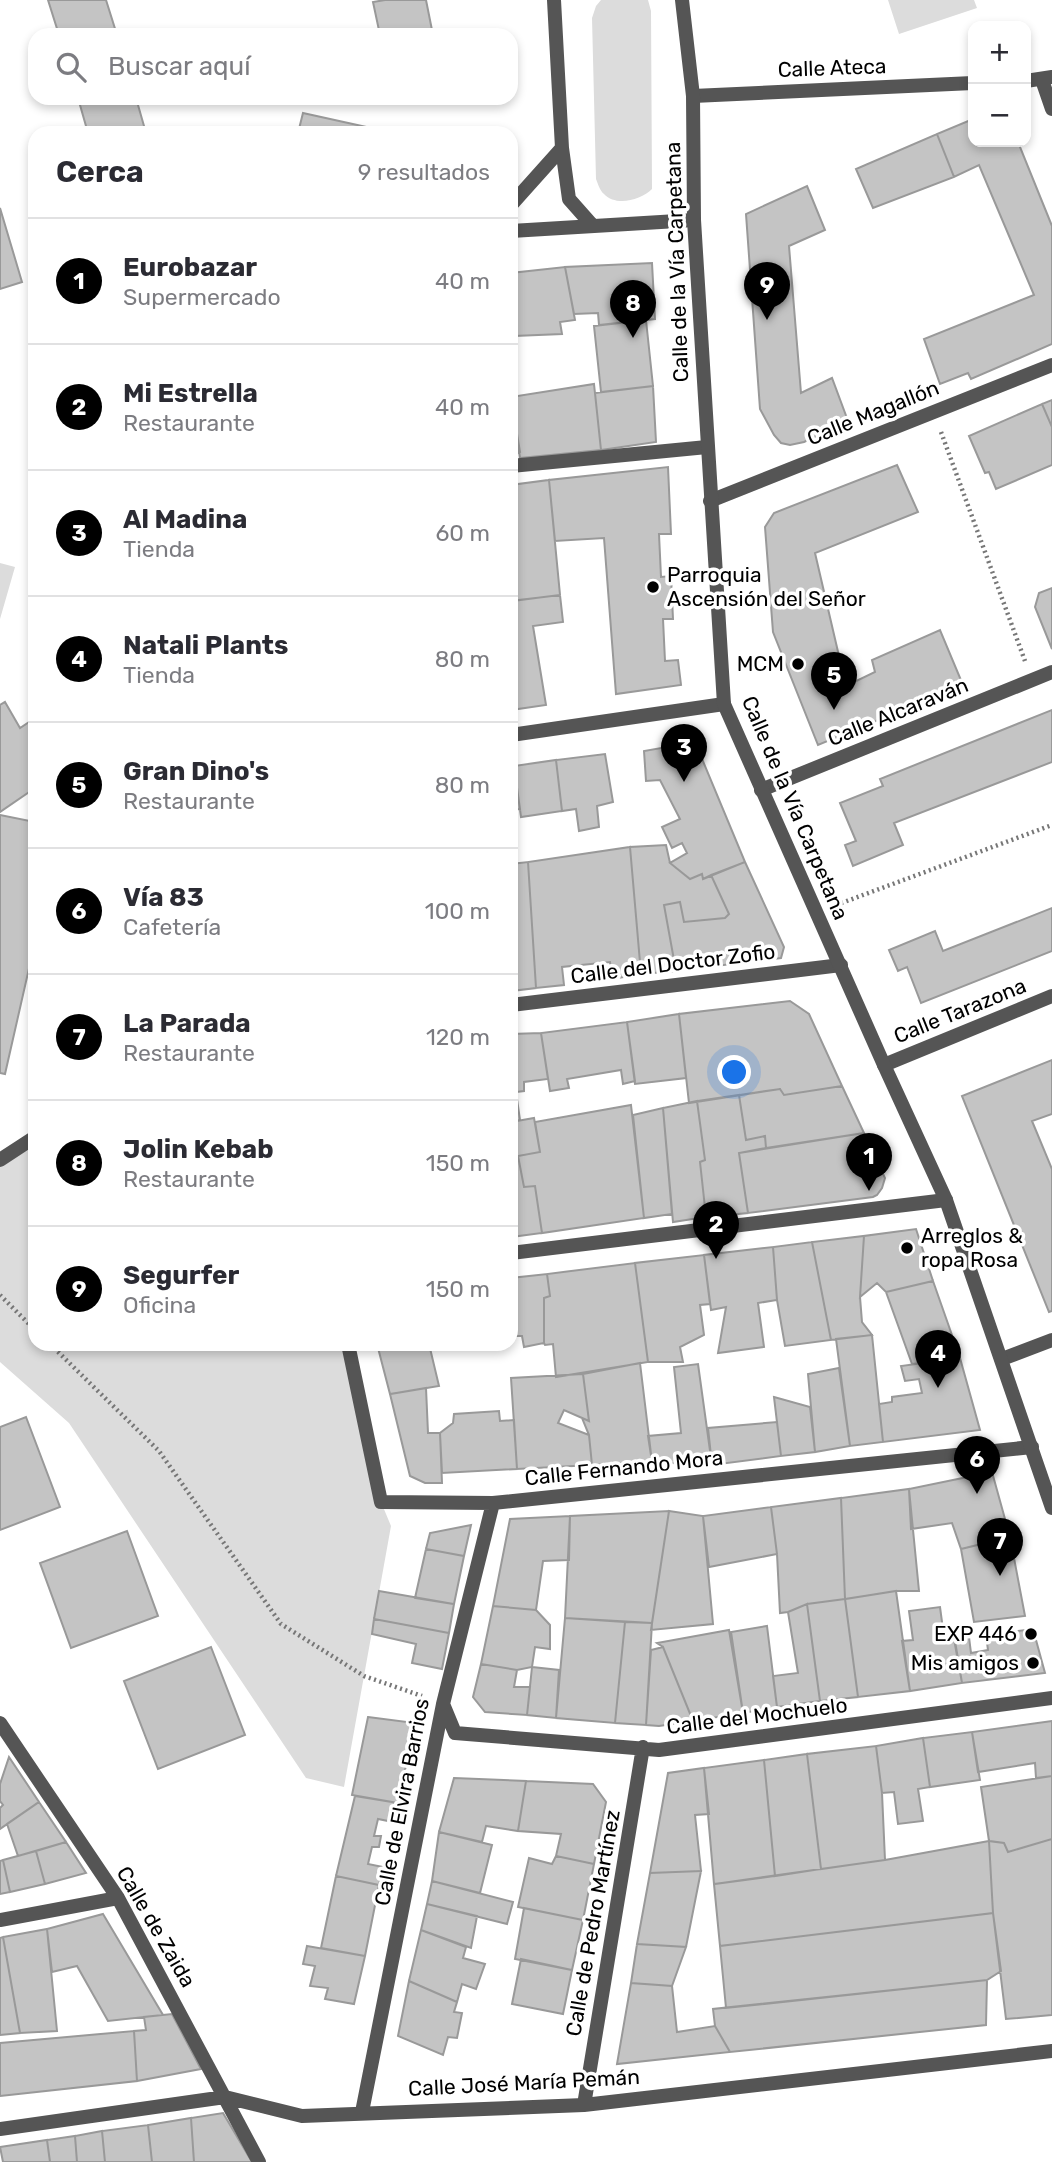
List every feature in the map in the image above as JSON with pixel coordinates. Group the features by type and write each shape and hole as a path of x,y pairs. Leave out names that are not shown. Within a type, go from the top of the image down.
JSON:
{"street":[{"path":"554,0 562,148 569,199 592,225"},
{"name":"Calle de la Vía Carpetana","path":"682,0 693,96 694,220 724,704 946,1199 1052,1508"},
{"path":"1047,79 1052,109"},
{"name":"Calle Ateca","path":"693,96 968,83"},
{"path":"518,197 562,148"},
{"path":"518,230 694,220"},
{"name":"Calle Magallón","path":"710,501 1052,365"},
{"path":"518,465 707,447"},
{"name":"Calle Alcaraván","path":"761,790 1052,672"},
{"path":"518,734 724,704"},
{"name":"Calle del Doctor Zofio","path":"518,1004 841,965"},
{"name":"Calle Tarazona","path":"884,1065 1052,996"},
{"path":"0,1160 28,1142"},
{"path":"518,1252 946,1199"},
{"path":"1002,1359 1052,1340"},
{"name":"Calle Fernando Mora","path":"349,1351 381,1502 492,1503 1032,1447"},
{"name":"Calle de Elvira Barrios","path":"362,2112 443,1704 492,1503"},
{"name":"Calle del Mochuelo","path":"443,1704 455,1733 659,1750 1052,1698"},
{"name":"Calle de Zaida","path":"0,1723 118,1898 259,2162"},
{"name":"Calle de Pedro Martínez","path":"584,2105 643,1747"},
{"path":"0,1920 118,1898"},
{"name":"Calle José María Pemán","path":"0,2129 225,2097 302,2116 584,2105 1052,2051"}],"path":[{"path":"934,412 1032,680"},
{"path":"817,912 1052,825"},
{"path":"0,1295 28,1323"},
{"path":"57,1351 159,1451 281,1624 364,1675 443,1704"}],"shaded area":[{"path":"601,0 648,0 651,11 652,189 628,201 609,198 601,191 596,179 592,18"},
{"path":"888,0 974,0 977,8 899,34"},
{"path":"0,563 15,567 0,619"},
{"path":"28,1142 28,1351 349,1351 381,1502 391,1526 344,1787 306,1778 69,1423 0,1362 0,1160"}],"building":[{"path":"48,0 106,0 115,28 57,28"},
{"path":"426,0 432,28 379,28 373,2"},
{"path":"80,105 138,105 144,126 86,126"},
{"path":"303,113 362,126 300,126"},
{"path":"968,121 968,147 1020,147 1052,226 1052,344 971,379 968,373 940,384 924,339 1034,295 979,165 954,177 937,134"},
{"path":"937,134 954,177 873,208 856,169"},
{"path":"807,186 825,230 789,246 801,393 832,378 848,421 804,442 790,445 781,443 774,435 760,409 746,214"},
{"path":"0,208 22,282 0,289"},
{"path":"652,263 655,319 599,325 598,313 574,314 565,267"},
{"path":"565,267 575,320 560,322 562,334 518,336 518,272"},
{"path":"646,320 653,386 601,392 594,326"},
{"path":"594,384 601,450 520,458 518,396"},
{"path":"653,386 656,442 601,450 595,393"},
{"path":"1052,400 1052,427 1042,404"},
{"path":"1042,404 1052,427 1052,465 996,489 989,472 985,473 969,436"},
{"path":"897,465 918,512 815,553 846,686 875,672 872,660 940,630 963,685 818,745 773,632 765,527 774,513"},
{"path":"668,467 671,534 659,534 661,577 671,576 673,619 663,619 665,661 678,660 681,685 616,694 604,538 555,541 549,480"},
{"path":"549,480 560,595 518,600 518,484"},
{"path":"1052,588 1052,649 1035,607 1039,593"},
{"path":"560,595 563,622 533,626 546,705 518,709 518,600"},
{"path":"5,702 20,728 28,723 28,793 0,812 0,705"},
{"path":"1052,710 1052,762 894,823 903,845 853,866 845,845 856,841 840,803 883,786 880,779"},
{"path":"695,742 745,862 703,879 702,874 690,879 670,863 687,853 682,843 672,848 662,827 680,819 660,780 646,781 644,751"},
{"path":"605,754 613,802 597,806 599,827 579,831 576,809 562,811 556,760"},
{"path":"556,760 562,811 521,817 518,765"},
{"path":"0,815 28,821 28,973 5,1074 0,1073"},
{"path":"666,845 670,863 690,879 702,874 703,879 711,875 729,914 725,918 684,922 680,902 664,905 676,971 641,974 630,847"},
{"path":"630,847 641,974 612,979 610,962 562,967 564,985 536,988 528,862"},
{"path":"528,862 536,988 518,990 518,863"},
{"path":"745,862 784,947 781,958 676,971 664,905 680,902 684,922 725,918 729,914 711,875"},
{"path":"1052,908 1052,951 921,1003 907,967 898,971 889,950 935,931 943,951"},
{"path":"790,1001 809,1014 842,1086 784,1095 780,1089 689,1103 679,1014"},
{"path":"679,1014 686,1078 635,1084 627,1022"},
{"path":"627,1022 635,1081 623,1084 621,1070 567,1079 569,1088 550,1091 541,1033"},
{"path":"541,1033 548,1079 524,1082 524,1091 518,1092 518,1034"},
{"path":"1052,1060 1052,1114 1032,1121 1052,1169 1052,1311 1049,1312 962,1096"},
{"path":"842,1086 864,1133 766,1148 765,1136 746,1140 739,1095 780,1089 784,1095"},
{"path":"739,1095 746,1140 765,1136 766,1148 739,1153 748,1213 706,1217 700,1162 705,1160 697,1101"},
{"path":"697,1101 705,1160 700,1162 706,1217 673,1222 663,1108"},
{"path":"631,1105 644,1218 542,1233 535,1186 524,1187 518,1156 540,1152 535,1122"},
{"path":"663,1108 672,1214 644,1218 633,1115"},
{"path":"534,1118 540,1152 518,1156 518,1121"},
{"path":"864,1133 885,1178 877,1195 748,1213 739,1153"},
{"path":"518,1156 524,1187 535,1186 542,1233 518,1236"},
{"path":"916,1229 933,1281 886,1292 877,1283 860,1297 864,1236"},
{"path":"864,1236 860,1297 862,1322 872,1335 831,1340 812,1242"},
{"path":"812,1242 831,1340 785,1346 777,1300 773,1247"},
{"path":"773,1247 777,1300 758,1303 764,1347 718,1353 726,1307 711,1310 704,1255"},
{"path":"704,1255 710,1304 700,1305 704,1335 680,1347 683,1362 648,1362 635,1263"},
{"path":"635,1263 648,1362 556,1377 553,1344 544,1343 544,1298 550,1296 547,1274"},
{"path":"547,1274 550,1296 544,1298 544,1343 524,1347 522,1336 518,1336 518,1277"},
{"path":"933,1281 960,1358 912,1364 886,1292"},
{"path":"872,1335 883,1442 850,1446 836,1339"},
{"path":"379,1351 431,1351 439,1386 390,1394"},
{"path":"960,1358 980,1430 883,1442 879,1404 892,1402 892,1397 922,1393 919,1379 905,1381 901,1366"},
{"path":"640,1363 652,1462 592,1465 589,1435 582,1418 589,1421 583,1374"},
{"path":"698,1364 712,1465 652,1462 648,1436 681,1433 674,1367"},
{"path":"839,1368 850,1446 815,1452 808,1374"},
{"path":"583,1374 589,1421 564,1410 558,1423 589,1435 592,1465 517,1469 511,1378"},
{"path":"426,1388 428,1433 440,1433 442,1483 425,1483 410,1476 390,1394"},
{"path":"774,1397 810,1407 815,1452 781,1456"},
{"path":"499,1411 500,1421 514,1420 517,1469 442,1473 440,1433 453,1423 454,1414"},
{"path":"26,1417 60,1507 0,1530 0,1427"},
{"path":"777,1422 781,1456 712,1465 708,1428"},
{"path":"992,1472 1010,1537 961,1549 952,1523 911,1529 909,1489"},
{"path":"909,1489 919,1591 896,1591 845,1599 841,1498"},
{"path":"841,1498 845,1599 807,1604 780,1613 771,1507"},
{"path":"771,1507 777,1554 709,1567 703,1516"},
{"path":"669,1511 703,1516 713,1624 651,1630"},
{"path":"669,1511 652,1623 565,1618 570,1516"},
{"path":"570,1516 569,1560 543,1561 536,1610 493,1606 510,1519"},
{"path":"471,1525 464,1556 426,1549 430,1533"},
{"path":"127,1531 158,1616 71,1648 40,1563"},
{"path":"1010,1537 1025,1616 974,1622 961,1549"},
{"path":"426,1549 464,1556 454,1604 415,1598"},
{"path":"379,1591 454,1604 449,1633 374,1619"},
{"path":"896,1591 910,1691 858,1697 845,1599"},
{"path":"845,1599 858,1697 820,1701 807,1604"},
{"path":"807,1604 820,1701 777,1707 773,1676 798,1673 788,1612"},
{"path":"493,1606 536,1610 550,1625 550,1649 535,1647 532,1667 517,1670 481,1664"},
{"path":"940,1607 944,1637 954,1635 962,1683 910,1691 902,1641 913,1640 909,1611"},
{"path":"565,1618 625,1622 615,1723 556,1718"},
{"path":"374,1619 449,1633 442,1669 412,1663 416,1644 372,1634"},
{"path":"625,1622 652,1623 646,1725 615,1723"},
{"path":"767,1626 777,1707 743,1713 731,1632"},
{"path":"1033,1629 1045,1673 962,1683 954,1639 969,1637 971,1653 988,1650 986,1635"},
{"path":"729,1630 743,1713 693,1721 663,1647 657,1643"},
{"path":"211,1647 245,1735 158,1769 124,1681"},
{"path":"663,1647 693,1721 646,1725 651,1650"},
{"path":"481,1664 517,1670 514,1687 530,1687 527,1715 485,1712 473,1697"},
{"path":"532,1667 559,1670 556,1718 527,1715"},
{"path":"368,1717 415,1723 398,1803 352,1795"},
{"path":"1052,1721 1052,1776 1036,1778 1035,1763 978,1772 972,1732"},
{"path":"972,1732 980,1780 930,1787 923,1738"},
{"path":"923,1738 930,1787 918,1789 923,1821 898,1824 894,1792 882,1793 876,1746"},
{"path":"876,1746 882,1793 885,1860 821,1869 807,1754"},
{"path":"807,1754 821,1869 775,1876 764,1760"},
{"path":"9,1757 39,1802 0,1829 0,1808 3,1805 0,1801 0,1784"},
{"path":"764,1760 775,1876 714,1884 704,1768"},
{"path":"704,1768 709,1814 695,1815 701,1871 650,1873 668,1773"},
{"path":"1052,1776 1052,1839 1008,1852 1004,1843 989,1841 981,1787"},
{"path":"454,1778 526,1781 518,1831 486,1826 482,1842 439,1832"},
{"path":"526,1781 593,1784 606,1802 594,1864 556,1856 561,1834 518,1831"},
{"path":"355,1796 398,1803 393,1822 378,1819 374,1836 381,1836 379,1847 372,1847 368,1864 383,1867 379,1885 336,1876"},
{"path":"39,1802 66,1842 18,1856 7,1824"},
{"path":"439,1832 492,1845 480,1893 432,1881"},
{"path":"1052,1839 1052,2015 1006,2019 993,1913 989,1841 1004,1843 1008,1852"},
{"path":"989,1841 993,1913 720,1946 714,1884 885,1860"},
{"path":"66,1842 86,1873 45,1884 36,1851"},
{"path":"36,1851 45,1884 10,1892 3,1860"},
{"path":"556,1856 594,1864 583,1920 518,1907 529,1858 552,1864"},
{"path":"3,1860 10,1892 0,1894 0,1861"},
{"path":"701,1871 686,1947 637,1944 650,1873"},
{"path":"336,1876 379,1885 365,1956 321,1948"},
{"path":"432,1881 513,1902 507,1924 427,1904"},
{"path":"427,1904 477,1916 471,1948 421,1930"},
{"path":"524,1908 583,1920 572,1970 515,1959"},
{"path":"993,1913 1001,1971 987,1980 726,2008 720,1946"},
{"path":"103,1914 163,2015 108,2021 77,1966 52,1972 47,1929"},
{"path":"47,1929 57,2031 20,2033 3,1937"},
{"path":"421,1930 466,1947 463,1958 485,1964 476,1989 462,1984 457,2002 409,1981"},
{"path":"3,1937 20,2033 0,2035 0,1938"},
{"path":"637,1944 686,1947 672,1986 631,1983"},
{"path":"307,1946 365,1956 354,2004 325,1999 328,1988 310,1986 315,1966 303,1964"},
{"path":"521,1959 572,1970 563,2014 512,2004"},
{"path":"987,1980 986,2025 730,2052 715,2026 713,2009"},
{"path":"409,1981 457,2002 454,2012 462,2013 457,2038 448,2037 443,2055 398,2036"},
{"path":"631,1983 672,1986 677,2032 715,2026 730,2052 617,2064"},
{"path":"172,2014 201,2069 137,2081 134,2031 146,2030 144,2017"},
{"path":"134,2031 137,2081 0,2096 0,2043"},
{"path":"223,2113 252,2162 194,2162 191,2118"},
{"path":"191,2118 194,2162 152,2162 148,2125"},
{"path":"148,2125 152,2162 105,2162 102,2131"},
{"path":"102,2131 105,2162 77,2162 75,2136"},
{"path":"75,2136 77,2162 50,2162 47,2140"},
{"path":"47,2140 50,2162 3,2162 0,2147"}],"place":[{"name":"Segurfer","path":"767,320"},
{"name":"Jolin Kebab","path":"633,338"},
{"name":"Parroquia Ascensión del Señor","path":"653,587"},
{"name":"MCM","path":"798,664"},
{"name":"Gran Dino's","path":"834,710"},
{"name":"Al Madina","path":"684,782"},
{"name":"Eurobazar","path":"869,1191"},
{"name":"Arreglos & ropa Rosa","path":"907,1248"},
{"name":"Mi Estrella","path":"716,1259"},
{"name":"Natali Plants","path":"938,1388"},
{"name":"Vía 83","path":"977,1494"},
{"name":"La Parada","path":"1000,1576"},
{"name":"EXP 446","path":"1031,1634"},
{"name":"Mis amigos","path":"1033,1663"}]}
